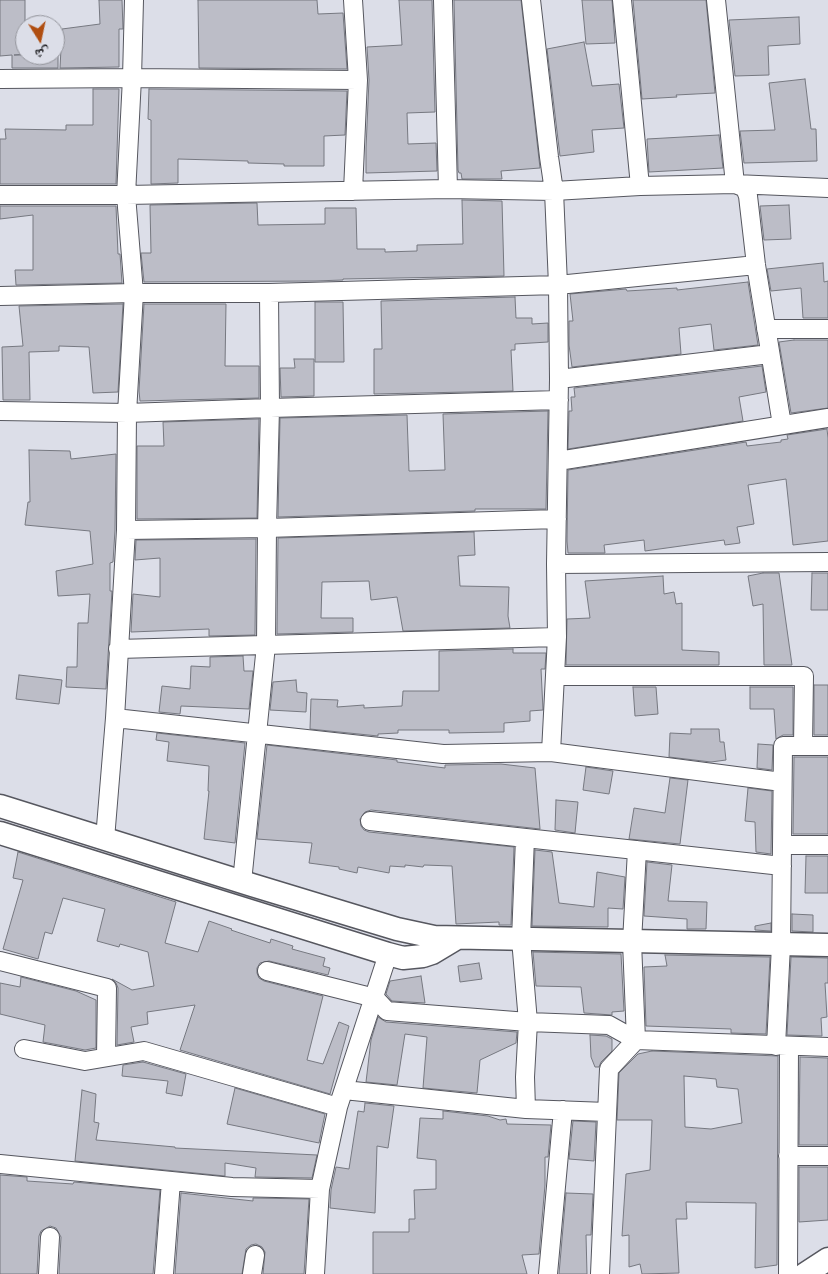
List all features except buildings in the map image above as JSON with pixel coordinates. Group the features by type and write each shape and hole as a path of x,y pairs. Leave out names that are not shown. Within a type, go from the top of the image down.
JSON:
{"street":[{"path":"104,839 126,530 127,414 134,293 126,195 134,0"},
{"path":"353,0 358,80 353,191"},
{"path":"443,0 448,189"},
{"path":"531,0 554,191 558,285 557,637 551,752"},
{"path":"622,0 640,186"},
{"path":"716,0 735,184"},
{"path":"0,79 358,80"},
{"path":"735,184 746,188 748,196 756,265 782,425"},
{"path":"0,195 126,195 448,189 554,191 640,186 735,184 828,188"},
{"path":"0,296 134,293 270,293 558,285 756,265"},
{"path":"242,882 266,645 270,293"},
{"path":"766,329 828,329"},
{"path":"559,379 770,354"},
{"path":"0,411 127,414 559,400"},
{"path":"558,461 828,418"},
{"path":"126,530 267,528 557,519"},
{"path":"556,564 828,562"},
{"path":"118,649 557,637"},
{"path":"555,676 804,676 803,746"},
{"path":"114,718 443,754 551,752 782,782"},
{"path":"788,1274 788,1156 782,1046 782,746 828,746"},
{"path":"457,938 432,953 423,956 402,958 388,954 6,835 10,809 397,929 434,936 828,945"},
{"path":"370,821 782,866"},
{"path":"525,838 521,939 528,1022 525,1077 526,1109"},
{"path":"782,845 828,845"},
{"path":"600,1274 609,1069 636,1040 632,942 637,850"},
{"path":"315,1274 320,1189 338,1107 388,954"},
{"path":"0,961 107,988 106,1057"},
{"path":"267,972 375,998 387,1011 528,1022 610,1025 636,1040 828,1047"},
{"path":"24,1050 85,1061 144,1051 338,1107"},
{"path":"344,1090 526,1109 607,1112"},
{"path":"548,1274 563,1110"},
{"path":"788,1156 828,1156"},
{"path":"0,1164 232,1187 320,1189"},
{"path":"164,1274 171,1180"},
{"path":"48,1274 50,1237"},
{"path":"252,1274 255,1255"},
{"path":"805,1274 828,1259"}]}
